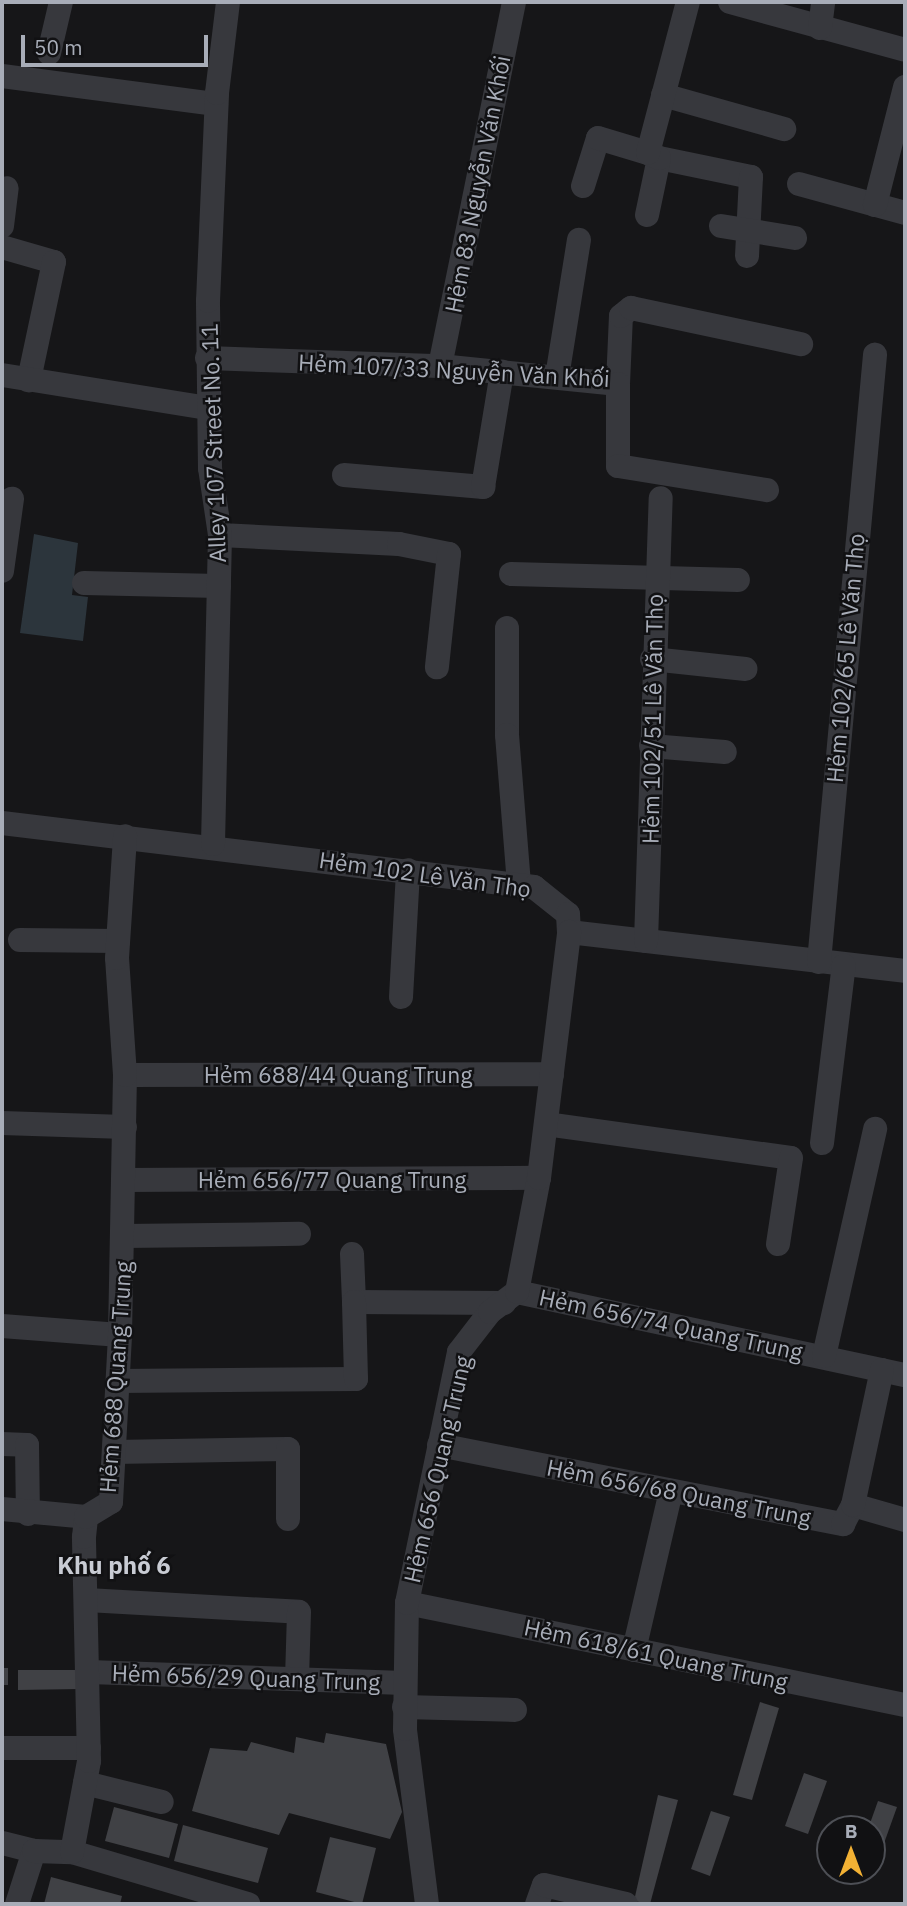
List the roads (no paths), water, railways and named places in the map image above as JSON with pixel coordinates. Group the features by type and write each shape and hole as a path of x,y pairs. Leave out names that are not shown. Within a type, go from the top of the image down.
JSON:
{"street":[{"path":"49,53 61,2"},
{"name":"Alley 107 Street No. 11","path":"212,844 220,535 208,408 207,358 216,104 228,2"},
{"name":"Hẻm 83 Nguyễn Văn Khối","path":"440,366 514,2"},
{"path":"647,215 663,95 688,2"},
{"path":"730,2 905,50"},
{"path":"820,28 823,2"},
{"path":"2,76 216,104"},
{"path":"875,205 905,87"},
{"path":"663,95 784,129"},
{"path":"583,186 598,138 653,155 751,177 747,256"},
{"path":"799,184 905,213"},
{"path":"2,226 7,188"},
{"path":"721,226 794,238"},
{"path":"557,377 579,240"},
{"path":"2,247 54,262 29,380"},
{"name":"Hẻm 107/33 Nguyễn Văn Khối","path":"207,358 440,366 618,384 621,316 631,308 801,344"},
{"name":"Hẻm 102/65 Lê Văn Thọ","path":"819,962 875,355"},
{"path":"344,475 483,487 502,372"},
{"path":"2,375 208,408"},
{"path":"618,384 618,466 768,490"},
{"name":"Hẻm 102/51 Lê Văn Thọ","path":"646,941 652,659 661,498"},
{"path":"2,570 12,499"},
{"path":"220,535 399,544 449,554 438,667"},
{"path":"511,574 738,580"},
{"path":"84,583 219,586"},
{"path":"507,628 507,735 519,885"},
{"path":"652,659 745,669"},
{"path":"651,746 725,751"},
{"name":"Hẻm 102 Lê Văn Thọ","path":"2,823 212,844 519,885 556,901 568,914 569,932"},
{"name":"Hẻm 688 Quang Trung","path":"72,1852 89,1748 86,1517 111,1502 118,1381 126,1180 125,1074 118,941 125,836"},
{"path":"401,997 408,870"},
{"path":"510,1297 539,1178 569,932 905,971"},
{"path":"20,940 118,941"},
{"path":"822,1143 844,965"},
{"name":"Hẻm 688/44 Quang Trung","path":"125,1074 552,1074"},
{"path":"2,1123 125,1127"},
{"path":"546,1124 791,1158 778,1244"},
{"name":"Hẻm 656/74 Quang Trung","path":"824,1356 875,1129"},
{"name":"Hẻm 656/77 Quang Trung","path":"126,1180 539,1178"},
{"path":"124,1236 299,1234"},
{"path":"118,1381 356,1379 352,1254"},
{"name":"Hẻm 656/74 Quang Trung","path":"354,1302 510,1297 824,1356 893,1373"},
{"name":"Hẻm 656 Quang Trung","path":"428,1904 404,1695 407,1603 459,1352 510,1297"},
{"path":"2,1326 120,1335"},
{"path":"893,1373 853,1505 905,1520"},
{"path":"2,1444 27,1445 28,1514"},
{"name":"Hẻm 656/68 Quang Trung","path":"439,1445 843,1524 853,1505"},
{"path":"114,1452 288,1449 288,1519"},
{"path":"634,1650 671,1491"},
{"path":"2,1509 28,1514 86,1517"},
{"path":"87,1600 299,1612 298,1679"},
{"name":"Hẻm 618/61 Quang Trung","path":"407,1603 905,1705"},
{"name":"Hẻm 656/29 Quang Trung","path":"89,1672 298,1679 515,1710"},
{"path":"2,1748 89,1748"},
{"path":"85,1783 162,1802"},
{"path":"2,1843 34,1852 72,1852 248,1904"},
{"path":"12,1901 34,1852"},
{"path":"537,1904 544,1885 626,1904"}],"district":[{"name":"Khu phố 6","path":"114,1566"}]}
